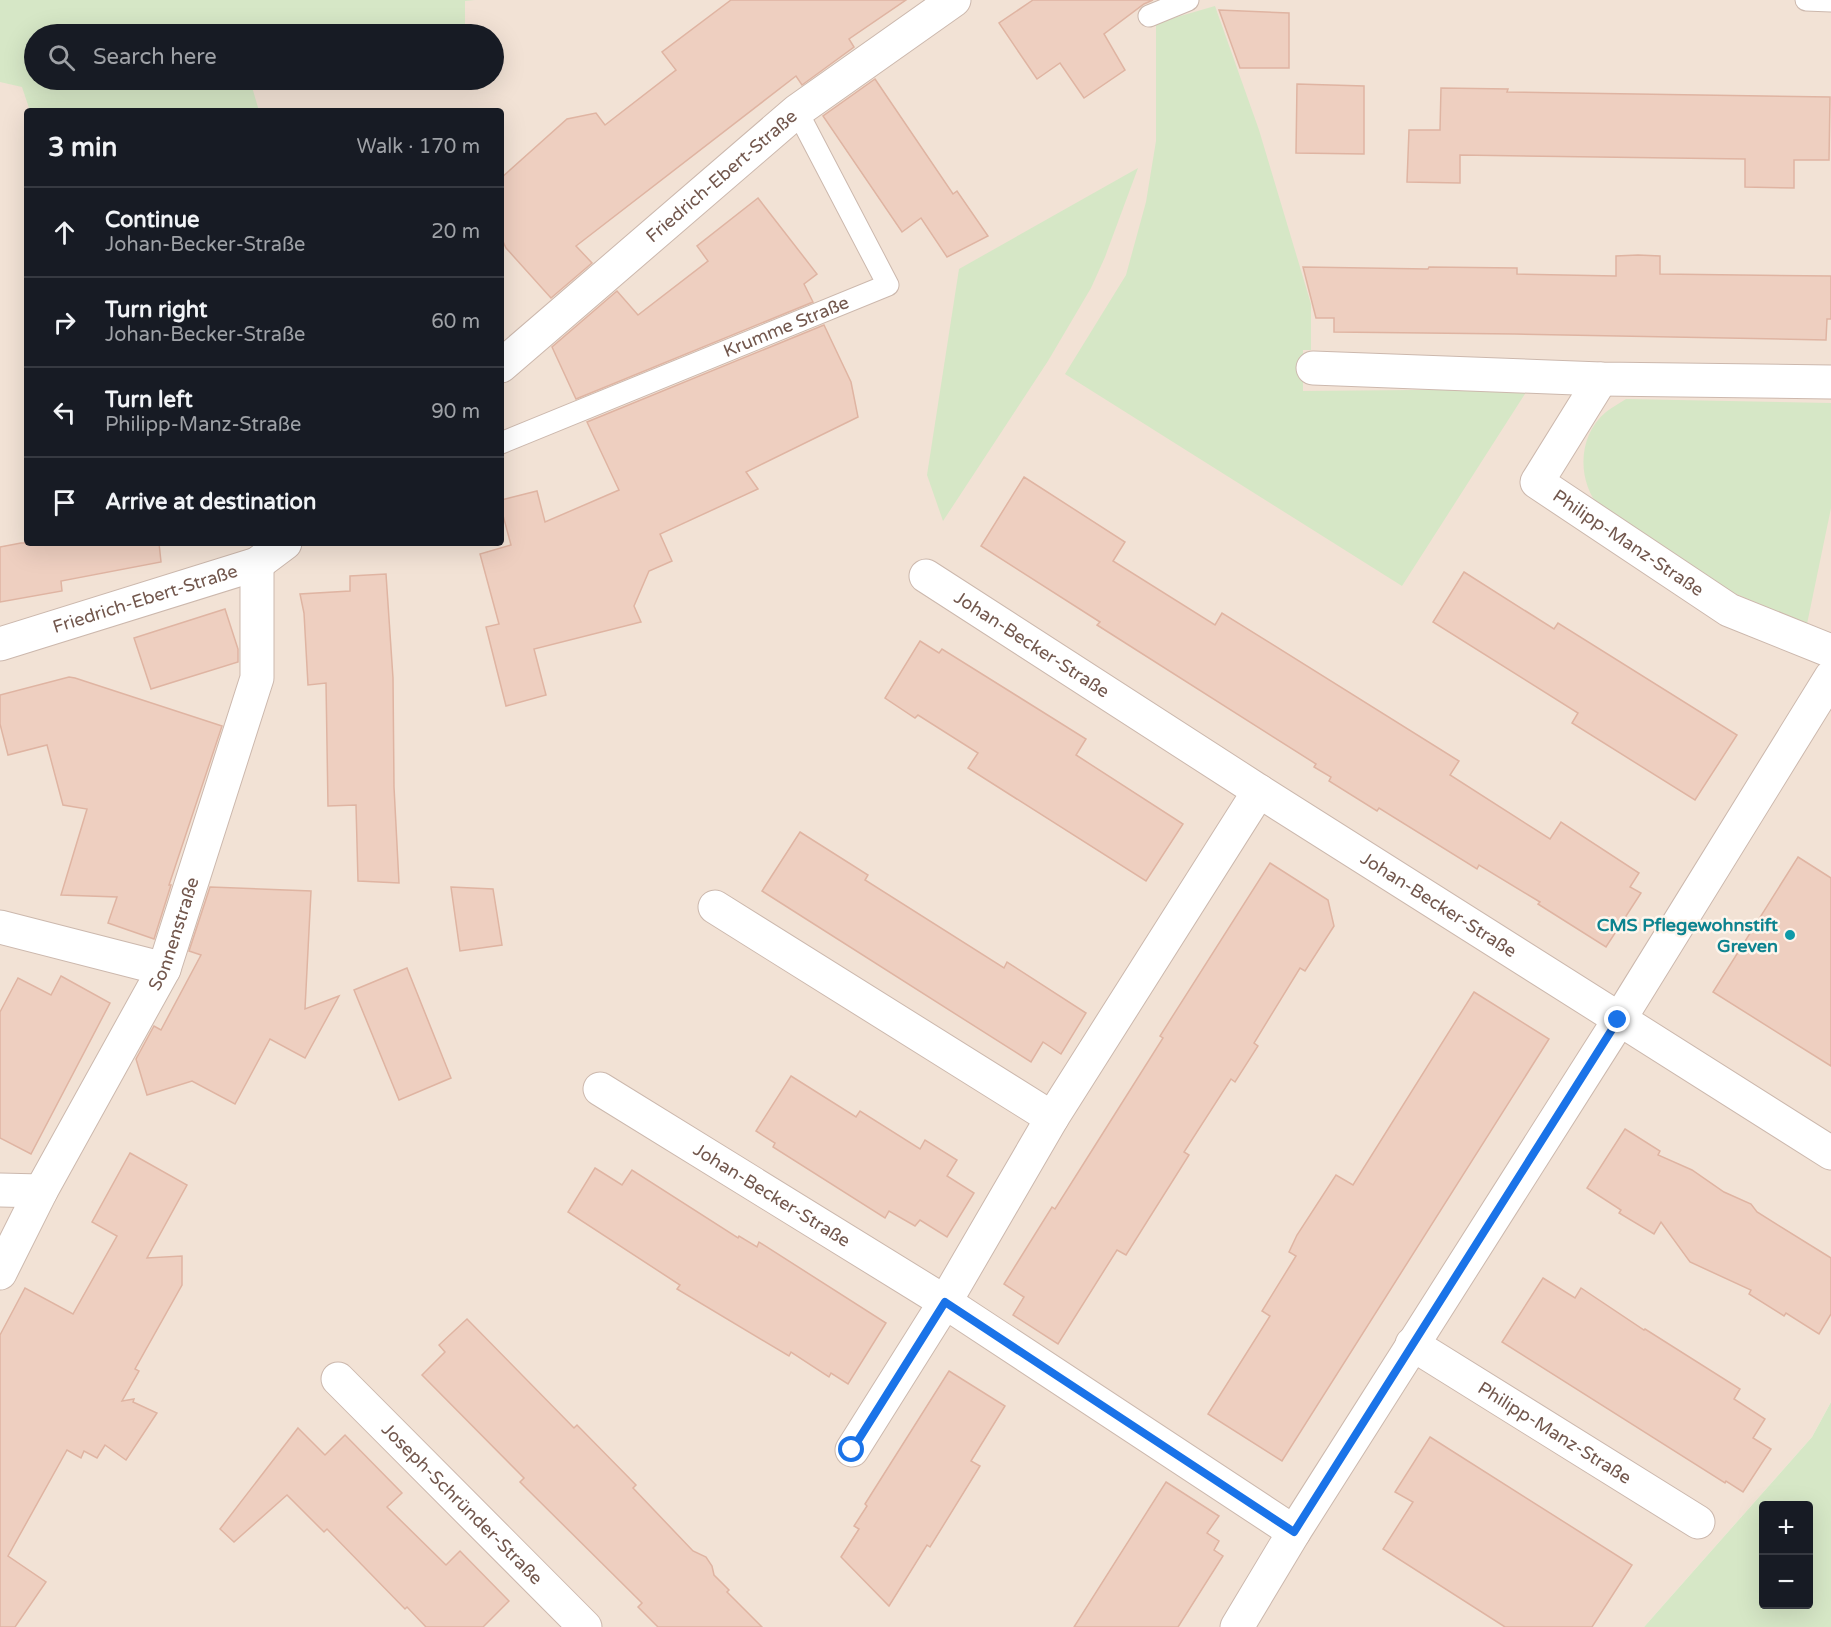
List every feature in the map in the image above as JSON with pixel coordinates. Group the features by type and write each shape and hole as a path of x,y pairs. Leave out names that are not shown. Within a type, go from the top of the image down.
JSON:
{"street":[{"name":"Friedrich-Ebert-Straße","path":"504,363 797,111 954,0"},
{"path":"1313,368 1601,379 1831,382"},
{"name":"Philipp-Manz-Straße","path":"1601,379 1537,482 1729,610 1831,651"},
{"name":"Friedrich-Ebert-Straße","path":"0,644 257,564 281,546"},
{"name":"Sonnenstraße","path":"0,1273 41,1191 164,969 257,678 257,564"},
{"name":"Johan-Becker-Straße","path":"926,576 1618,1020"},
{"path":"1237,1627 1294,1532 1618,1020 1831,677"},
{"path":"852,1450 945,1302 1052,1118 1259,791"},
{"path":"716,907 1052,1118"},
{"path":"0,927 164,969"},
{"path":"1618,1020 1831,1153"},
{"name":"Johan-Becker-Straße","path":"600,1089 945,1302 1294,1532"},
{"path":"0,1190 41,1191"},
{"name":"Philipp-Manz-Straße","path":"1412,1344 1698,1522"},
{"name":"Joseph-Schründer-Straße","path":"338,1379 585,1627"}],"lane":[{"path":"1149,16 1188,0"},
{"path":"1806,0 1831,0"},
{"name":"Krumme Straße","path":"504,442 888,285 797,111"}],"shaded area":[{"path":"0,0 1831,0 1831,1402 1812,1437 1644,1627 0,1627"}],"green space":[{"path":"0,0 475,0 465,1 465,24 24,24 24,90 253,90 258,108 29,108 22,87 0,82"},
{"path":"1215,6 1259,130 1311,304 1311,350 1303,350 1303,391 1528,389 1402,586 1065,374 1126,275 1146,202 1156,141 1156,23"},
{"path":"1138,168 1091,288 1048,361 943,521 927,475 959,269"},
{"path":"1626,399 1831,403 1831,508 1807,624 1729,591 1600,508 1587,485 1584,472 1585,446 1596,422 1608,410"},
{"path":"1831,1402 1831,1627 1644,1627 1812,1437"}],"building":[{"path":"731,0 906,0 849,39 854,47 802,85 796,76 576,246 592,263 551,298 504,244 504,175 567,119 596,113 605,125 676,70 662,52"},
{"path":"1033,0 1153,0 1144,4 1104,34 1125,70 1084,98 1060,63 1037,79 999,23"},
{"path":"1219,10 1289,13 1289,68 1240,68"},
{"path":"875,79 953,194 957,191 988,236 947,257 921,218 902,232 823,116"},
{"path":"1297,84 1364,86 1364,154 1296,153"},
{"path":"1441,88 1508,89 1507,92 1830,97 1829,160 1794,160 1794,188 1745,187 1745,159 1460,155 1460,183 1407,182 1409,130 1440,130"},
{"path":"758,198 817,274 804,284 813,302 576,399 552,347 617,291 638,315 708,261 697,246"},
{"path":"1616,256 1660,256 1660,274 1831,276 1831,319 1827,319 1826,340 1334,332 1334,318 1316,318 1303,267 1517,268 1517,274 1616,276"},
{"path":"824,325 851,382 858,417 746,472 758,489 660,534 672,561 649,571 634,606 641,622 534,649 546,695 506,706 486,627 499,624 480,554 511,545 504,519 504,499 537,491 545,522 619,490 587,422"},
{"path":"1024,477 1125,542 1113,561 1215,625 1222,613 1459,761 1450,775 1550,839 1561,822 1639,873 1630,887 1641,893 1606,947 1538,904 1540,902 1479,865 1477,869 1379,808 1377,811 1329,781 1331,777 1314,767 1316,764 1097,625 1100,622 981,546"},
{"path":"21,543 24,543 24,546 159,546 161,562 61,581 62,591 0,602 0,547"},
{"path":"1464,572 1554,629 1558,623 1737,735 1695,800 1572,723 1578,713 1433,622"},
{"path":"386,574 393,678 394,787 399,883 358,881 356,805 328,806 326,683 308,685 304,613 300,594 350,591 350,576"},
{"path":"225,609 238,649 238,662 151,689 134,638"},
{"path":"920,641 939,653 942,649 1086,739 1076,755 1183,824 1146,881 968,768 978,753 918,715 915,718 885,698"},
{"path":"69,677 222,726 169,885 171,885 154,939 108,923 117,897 61,895 87,809 63,805 47,745 8,755 0,724 0,695"},
{"path":"800,832 868,875 865,880 1004,968 1007,962 1086,1013 1061,1054 1043,1042 1031,1062 762,891"},
{"name":"CMS Pflegewohnstift Greven","path":"1798,857 1831,878 1831,1066 1713,992"},
{"path":"1270,863 1328,900 1334,926 1305,971 1300,968 1254,1043 1258,1046 1235,1082 1231,1079 1184,1152 1189,1155 1126,1255 1117,1250 1058,1344 1013,1315 1024,1297 1004,1284 1052,1207 1055,1209 1163,1038 1160,1036"},
{"path":"210,887 311,891 305,1009 339,996 305,1058 270,1039 235,1104 192,1081 147,1095 136,1059 154,1026 161,1030 201,955 189,951"},
{"path":"451,887 493,889 502,945 460,951"},
{"path":"407,968 451,1078 399,1100 354,990"},
{"path":"61,976 110,1003 31,1154 0,1138 0,1012 18,978 51,995"},
{"path":"1474,992 1549,1039 1282,1461 1208,1414 1270,1316 1262,1311 1296,1256 1289,1252 1297,1235 1336,1175 1353,1185"},
{"path":"791,1076 856,1117 860,1111 920,1149 925,1140 957,1160 947,1176 974,1193 947,1237 920,1220 915,1226 889,1211 885,1218 773,1147 775,1143 756,1131"},
{"path":"1625,1129 1660,1151 1658,1155 1692,1170 1724,1192 1751,1204 1757,1212 1831,1258 1831,1314 1819,1334 1786,1313 1784,1316 1749,1294 1751,1290 1690,1262 1661,1222 1654,1234 1619,1213 1621,1210 1587,1188"},
{"path":"130,1153 187,1185 147,1258 182,1256 182,1285 135,1369 139,1371 122,1401 134,1399 133,1402 157,1413 126,1460 105,1445 97,1458 84,1451 81,1458 67,1450 8,1556 46,1582 15,1627 0,1627 0,1335 25,1288 73,1314 117,1236 92,1222"},
{"path":"595,1168 622,1185 632,1170 738,1238 739,1236 757,1247 759,1242 886,1323 848,1384 831,1373 829,1377 791,1352 789,1356 677,1289 680,1285 568,1212"},
{"path":"1543,1278 1575,1298 1581,1288 1740,1389 1734,1399 1765,1419 1753,1438 1771,1449 1743,1492 1726,1481 1725,1483 1502,1342"},
{"path":"467,1319 574,1428 577,1425 636,1485 633,1488 693,1551 706,1557 712,1566 714,1575 729,1590 727,1592 762,1627 658,1627 638,1607 642,1603 520,1482 524,1478 422,1375 445,1352 439,1345"},
{"path":"949,1371 1005,1406 971,1461 980,1466 930,1547 927,1545 889,1606 841,1557 859,1529 854,1526 867,1506 865,1504"},
{"path":"298,1428 325,1455 345,1435 402,1493 387,1507 446,1565 460,1551 509,1601 483,1627 426,1627 407,1607 405,1609 327,1529 324,1532 287,1495 234,1542 220,1529"},
{"path":"1430,1437 1632,1565 1592,1627 1505,1627 1383,1549 1413,1502 1395,1492"},
{"path":"1166,1482 1219,1516 1207,1533 1219,1541 1214,1550 1223,1556 1178,1627 1074,1627"}],"place":[{"name":"CMS Pflegewohnstift Greven","path":"1790,935"}],"route":[{"path":"852,1450 945,1302 1294,1532 1618,1020"}]}
